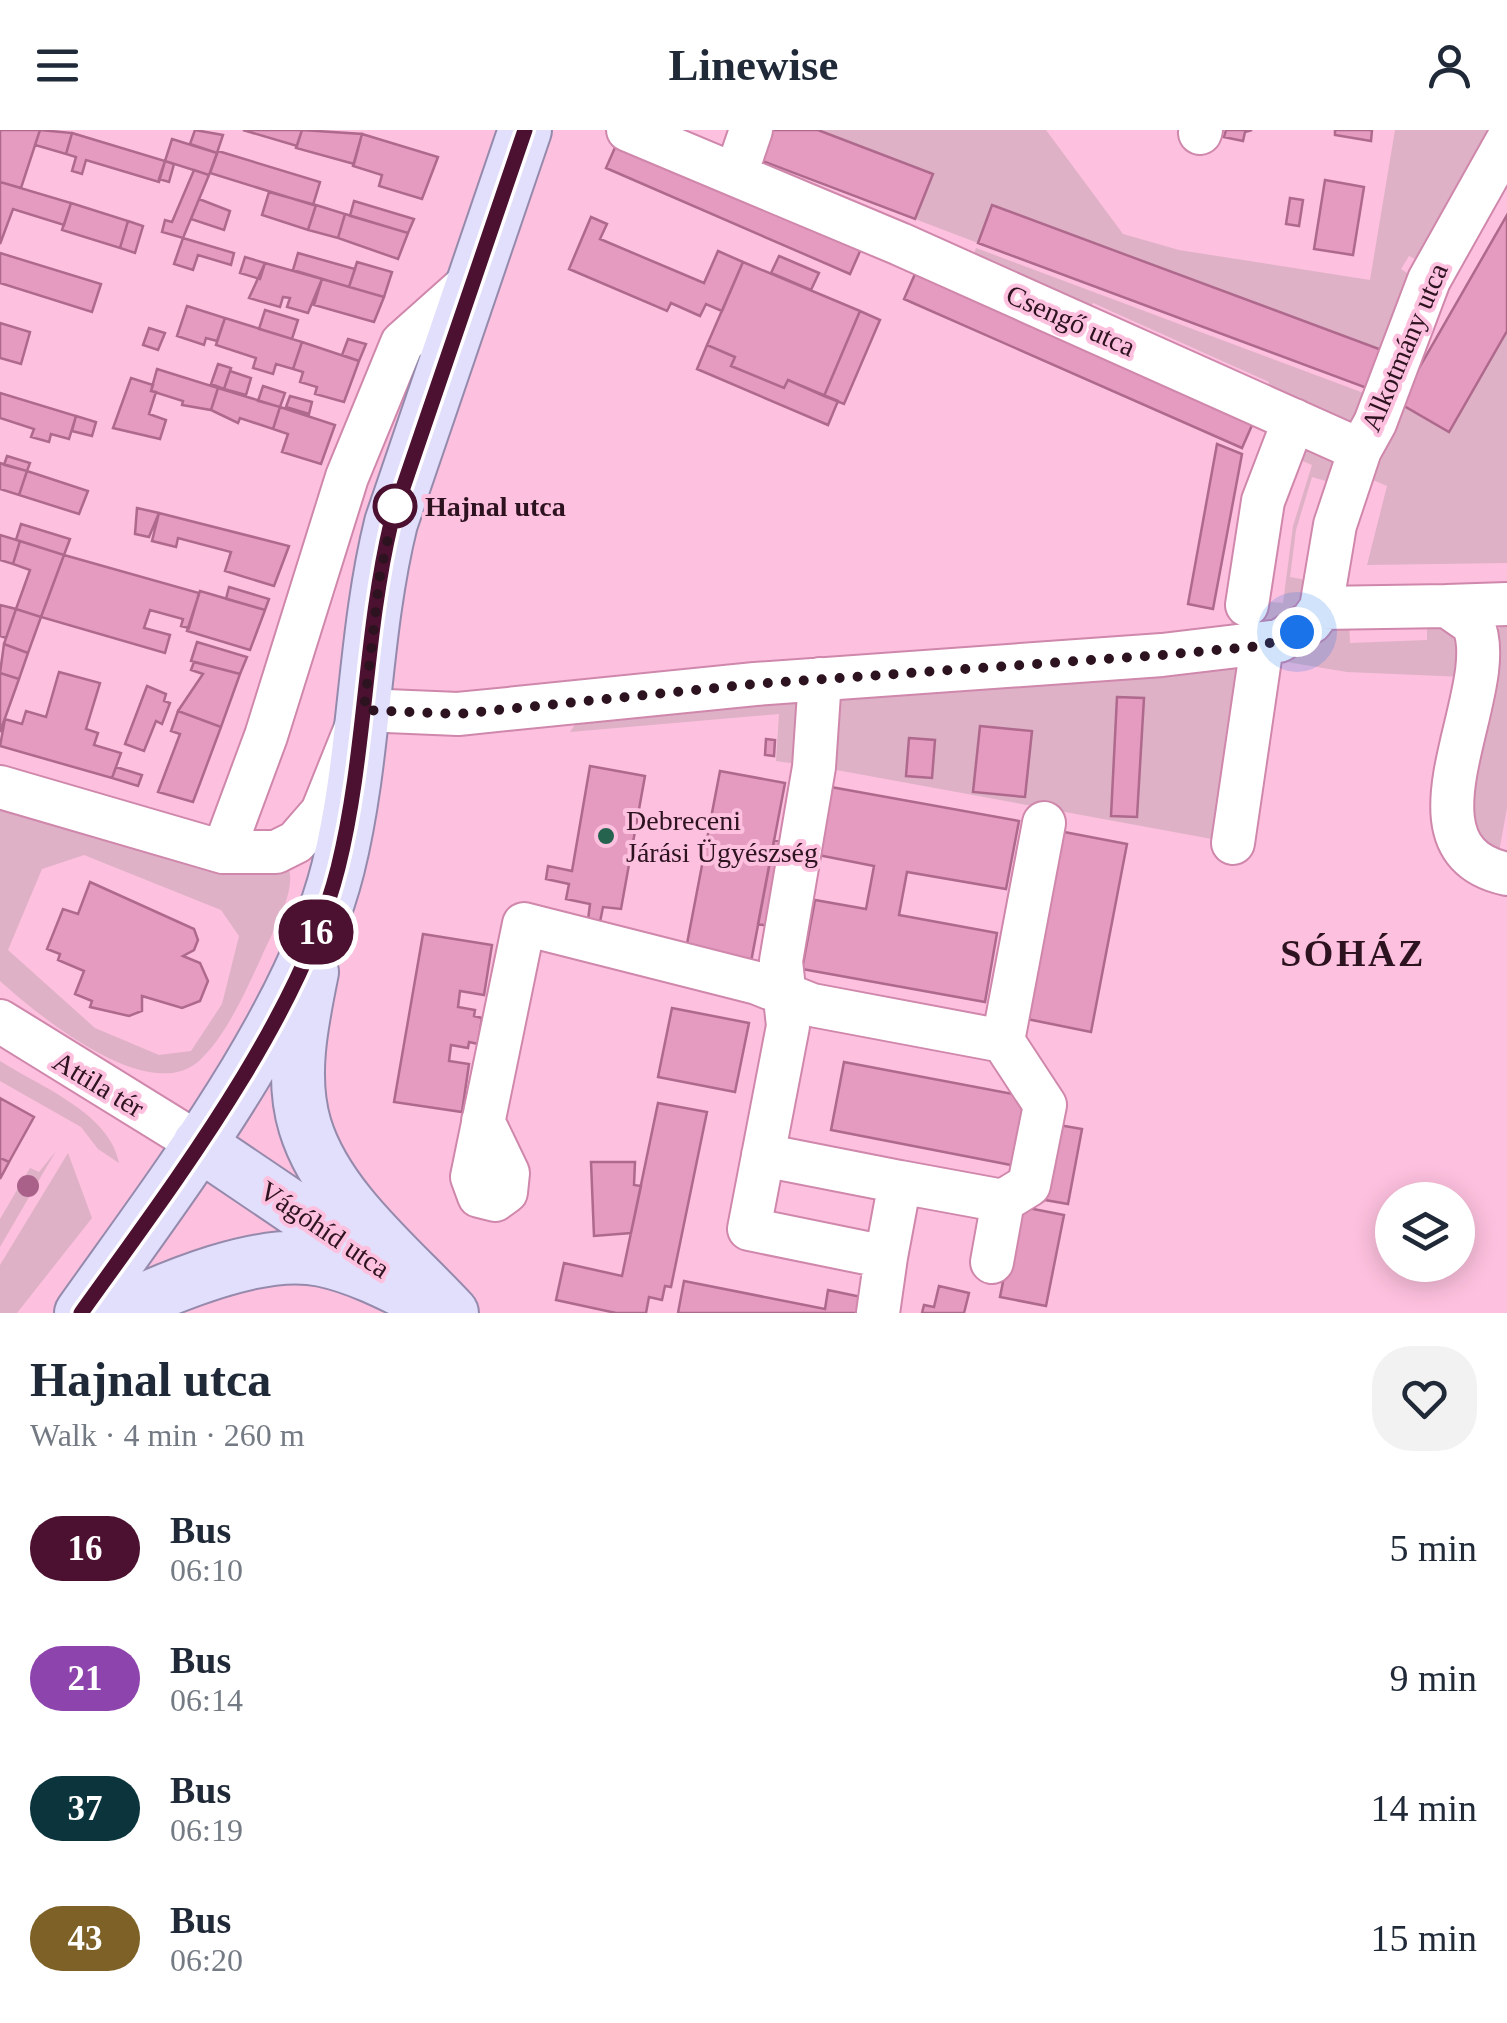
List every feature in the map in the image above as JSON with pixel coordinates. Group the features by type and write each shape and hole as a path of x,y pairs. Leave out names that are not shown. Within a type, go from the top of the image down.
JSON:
{"main road":[{"path":"450,1313 342,1194 322,1165 304,1123 299,1063 322,922 350,808 380,575 391,523 525,130"},
{"path":"81,1313 238,1083 322,922"},
{"name":"Vágóhíd utca","path":"199,1144 450,1313"},
{"path":"114,1313 215,1274 288,1258 342,1265 450,1313"}],"street":[{"name":"Csengő utca","path":"628,130 1360,450"},
{"path":"736,174 751,130"},
{"name":"Alkotmány utca","path":"1360,450 1380,411 1429,280 1507,140"},
{"path":"223,852 266,736 347,477 402,343 474,278"},
{"path":"1247,606 1263,500 1294,420"},
{"path":"0,787 223,852 253,855 276,852 311,828 322,812 364,710 458,714 820,680 1262,646 1297,632 1321,608 1335,525 1360,450"},
{"path":"1321,608 1507,604"},
{"path":"1447,606 1473,624 1478,644 1453,791 1454,820 1470,856 1481,865 1507,874"},
{"path":"1233,843 1262,646"},
{"path":"820,680 814,766 781,961 788,1026 749,1229 886,1257"},
{"path":"763,1155 1002,1201 1029,1185 1045,1105 1003,1040 1044,823"},
{"path":"483,1121 524,924 785,994 812,1005 1003,1040"},
{"name":"Attila tér","path":"0,1021 199,1144"},
{"path":"878,1313 900,1182"},
{"path":"992,1262 1002,1201"}],"shaded area":[{"path":"818,130 1046,130 1123,234 1179,250 1370,280 1395,130 1491,130 1419,261 1409,256 1401,269 1419,281 1386,351 993,205 978,243 915,219 933,174"},
{"path":"1507,215 1507,563 1367,565 1387,486 1366,477 1400,403"},
{"path":"976,248 1377,398 1371,410 1347,426 1265,395 1269,382 1093,303 1087,316 970,264"},
{"path":"1312,447 1331,461 1334,476 1333,483 1312,477 1296,530 1290,577 1306,580 1302,593 1279,616 1231,624 1233,610 1261,601 1283,603 1293,526 1312,465 1291,456"},
{"path":"1427,618 1453,623 1465,677 1347,672 1275,660 1329,625 1349,621 1350,643 1427,640"},
{"path":"1507,621 1507,808 1497,863 1469,837 1495,632"},
{"path":"1231,666 1239,673 1223,841 831,769 837,695"},
{"path":"798,700 797,764 776,761 779,714 570,732 583,713"},
{"path":"0,806 289,870 289,890 282,913 235,1012 199,1061 177,1072 152,1072 124,1065 95,1051 40,1015 0,981","holes":["84,855 221,910 239,936 222,1004 191,1051 159,1055 95,1028 8,950 42,869"]},
{"path":"0,1061 88,1115 113,1145 119,1163 98,1149 81,1127 0,1081"},
{"path":"56,1151 0,1247 0,1219 30,1168 39,1172"},
{"path":"68,1153 92,1218 17,1313 0,1313 0,1265"}],"building":[{"path":"0,130 40,130 21,188 0,182"},
{"path":"40,130 72,133 66,154 35,145"},
{"path":"195,130 223,135 217,153 190,144"},
{"path":"243,130 302,130 297,146"},
{"path":"302,130 362,134 354,164 296,148"},
{"path":"772,130 818,130 933,174 915,219 760,160"},
{"path":"1226,130 1252,130 1245,132 1243,141 1224,137"},
{"path":"1335,130 1372,130 1371,141 1335,135"},
{"path":"72,133 165,161 159,182 86,160 82,174 72,171 76,157 66,154"},
{"path":"362,134 438,157 422,199 379,186 382,175 353,166"},
{"path":"172,139 217,153 209,175 165,161"},
{"path":"617,143 861,249 850,274 606,168"},
{"path":"218,151 320,182 313,205 210,173"},
{"path":"165,161 174,164 169,182 159,179"},
{"path":"194,170 209,175 183,238 162,232 165,220 172,222"},
{"path":"1325,180 1364,187 1353,255 1314,249"},
{"path":"0,182 71,203 64,225 13,209 0,244"},
{"path":"269,192 316,205 308,230 262,215"},
{"path":"1290,198 1303,200 1299,226 1286,224"},
{"path":"199,199 230,211 224,230 191,219"},
{"path":"354,201 414,219 408,233 350,216"},
{"path":"71,203 128,221 120,248 62,230"},
{"path":"316,205 345,214 338,238 308,230"},
{"path":"992,205 1387,352 1372,390 978,243"},
{"path":"345,214 408,233 398,259 338,238"},
{"path":"1507,215 1507,331 1449,432 1399,403"},
{"path":"591,217 607,224 600,239 704,283 718,251 743,262 722,311 706,304 700,316 671,303 667,311 569,269"},
{"path":"128,221 143,226 135,253 120,248"},
{"path":"183,238 234,253 231,265 198,255 193,270 174,264"},
{"path":"0,253 101,284 92,312 0,283"},
{"path":"298,253 355,269 349,287 293,270"},
{"path":"779,256 819,273 811,290 771,273"},
{"path":"245,257 265,263 260,279 240,273"},
{"path":"357,262 392,272 384,297 349,287"},
{"path":"743,262 860,311 824,396 788,380 784,388 731,366 735,357 707,345"},
{"path":"265,263 322,279 308,313 287,307 290,298 283,297 280,307 249,298"},
{"path":"915,274 1253,423 1242,448 904,299"},
{"path":"322,279 384,297 374,322 314,305"},
{"path":"187,306 225,318 217,341 206,338 204,345 177,336"},
{"path":"265,310 298,320 292,339 259,329"},
{"path":"860,311 880,320 844,404 824,396"},
{"path":"225,318 302,342 293,369 276,364 273,374 253,368 256,358 216,345"},
{"path":"0,323 30,332 21,364 0,358"},
{"path":"149,328 165,333 158,350 143,345"},
{"path":"348,339 366,344 359,361 342,355"},
{"path":"302,342 359,361 344,402 315,394 317,387 300,382 303,372 293,369"},
{"path":"707,345 735,357 731,366 784,388 788,380 838,401 828,425 697,369"},
{"path":"218,364 231,368 224,389 211,384"},
{"path":"157,369 218,388 211,410 182,405 183,401 151,391"},
{"path":"230,371 251,378 246,395 224,389"},
{"path":"131,378 153,385 151,391 156,392 149,414 166,420 160,439 113,428"},
{"path":"263,386 285,393 280,407 258,401"},
{"path":"218,388 280,407 273,429 240,418 238,423 211,410"},
{"path":"0,393 76,416 69,439 51,434 49,442 31,437 34,429 0,418"},
{"path":"290,396 312,402 309,414 286,407"},
{"path":"280,407 335,425 321,464 282,452 288,434 273,429"},
{"path":"76,416 96,422 92,436 72,431"},
{"path":"1217,444 1242,454 1213,609 1188,604"},
{"path":"7,456 30,463 27,471 4,465"},
{"path":"0,463 27,471 19,495 0,489"},
{"path":"27,471 88,491 79,514 19,495"},
{"path":"137,508 159,513 149,537 135,534"},
{"path":"159,513 289,546 274,586 225,571 231,552 178,538 176,547 152,541"},
{"path":"21,524 70,539 64,555 16,540"},
{"path":"0,535 20,541 13,564 0,560"},
{"path":"20,541 64,555 41,617 16,609 30,570 13,564"},
{"path":"64,555 199,593 189,628 181,626 183,619 150,610 144,628 170,635 165,653 41,617"},
{"path":"229,587 269,599 265,610 226,599"},
{"path":"200,591 265,610 250,650 187,631"},
{"path":"0,605 16,609 6,638 0,636"},
{"path":"16,609 41,617 28,653 4,644"},
{"path":"197,642 247,657 240,674 191,661"},
{"path":"4,644 28,653 19,679 0,673"},
{"path":"194,662 240,674 221,727 178,711 203,674 191,670"},
{"path":"59,672 100,683 86,729 98,733 94,745 121,753 112,778 0,746 5,719 22,724 26,711 46,717"},
{"path":"0,673 19,679 0,732"},
{"path":"147,686 166,694 164,701 170,703 162,724 156,721 144,751 125,744"},
{"path":"1117,697 1144,698 1137,817 1111,816"},
{"path":"178,711 221,727 193,802 158,792 180,734 171,731"},
{"path":"980,726 1032,731 1025,797 973,792"},
{"path":"909,738 935,740 932,778 906,776"},
{"path":"766,739 775,740 774,756 765,755"},
{"path":"590,766 645,776 621,909 603,907 600,922 588,920 590,904 566,899 569,884 546,879 548,866 572,871"},
{"path":"116,767 142,775 138,786 112,778"},
{"path":"720,771 785,783 751,962 686,949"},
{"path":"831,787 1019,821 1006,889 907,872 899,915 997,933 985,1002 802,969 815,900 866,909 874,866 818,855"},
{"path":"1059,831 1127,844 1091,1032 1022,1018"},
{"path":"774,840 795,844 779,928 758,924"},
{"path":"90,882 194,929 198,940 194,950 183,956 200,963 208,981 200,1001 182,1008 142,996 142,1011 129,1016 90,1007 92,1001 75,994 84,971 58,960 60,954 47,949 63,909 78,914"},
{"path":"423,934 492,945 484,995 460,991 458,1007 475,1010 474,1016 482,1018 478,1044 469,1042 468,1048 451,1045 449,1061 469,1064 462,1112 394,1102"},
{"path":"672,1008 749,1023 735,1092 658,1077"},
{"path":"844,1062 1029,1097 1016,1166 831,1130"},
{"path":"0,1098 34,1117 9,1162 0,1158"},
{"path":"658,1103 707,1112 671,1287 665,1286 662,1300 649,1297 646,1313 616,1313 556,1300 564,1263 622,1276"},
{"path":"1053,1124 1082,1129 1068,1204 1039,1199"},
{"path":"0,1158 9,1162 0,1179"},
{"path":"591,1162 635,1162 634,1185 641,1186 631,1233 594,1236"},
{"path":"1018,1206 1064,1215 1046,1306 1000,1297"},
{"path":"684,1281 825,1309 828,1290 866,1298 863,1313 678,1313"},
{"path":"939,1286 969,1293 964,1313 922,1313 924,1305 934,1307"}],"bus line":[{"name":"16","path":"81,1313 238,1083 322,922 350,808 370,641 391,523 525,130"}],"place":[{"name":"Hajnal utca","path":"395,506"},
{"name":"Debreceni Járási Ügyészség","path":"606,836"}],"district":[{"name":"SÓHÁZ","path":"1353,953"}],"route":[{"path":"395,506 380,575 364,710 458,714 755,684 1262,646 1297,632"}]}
